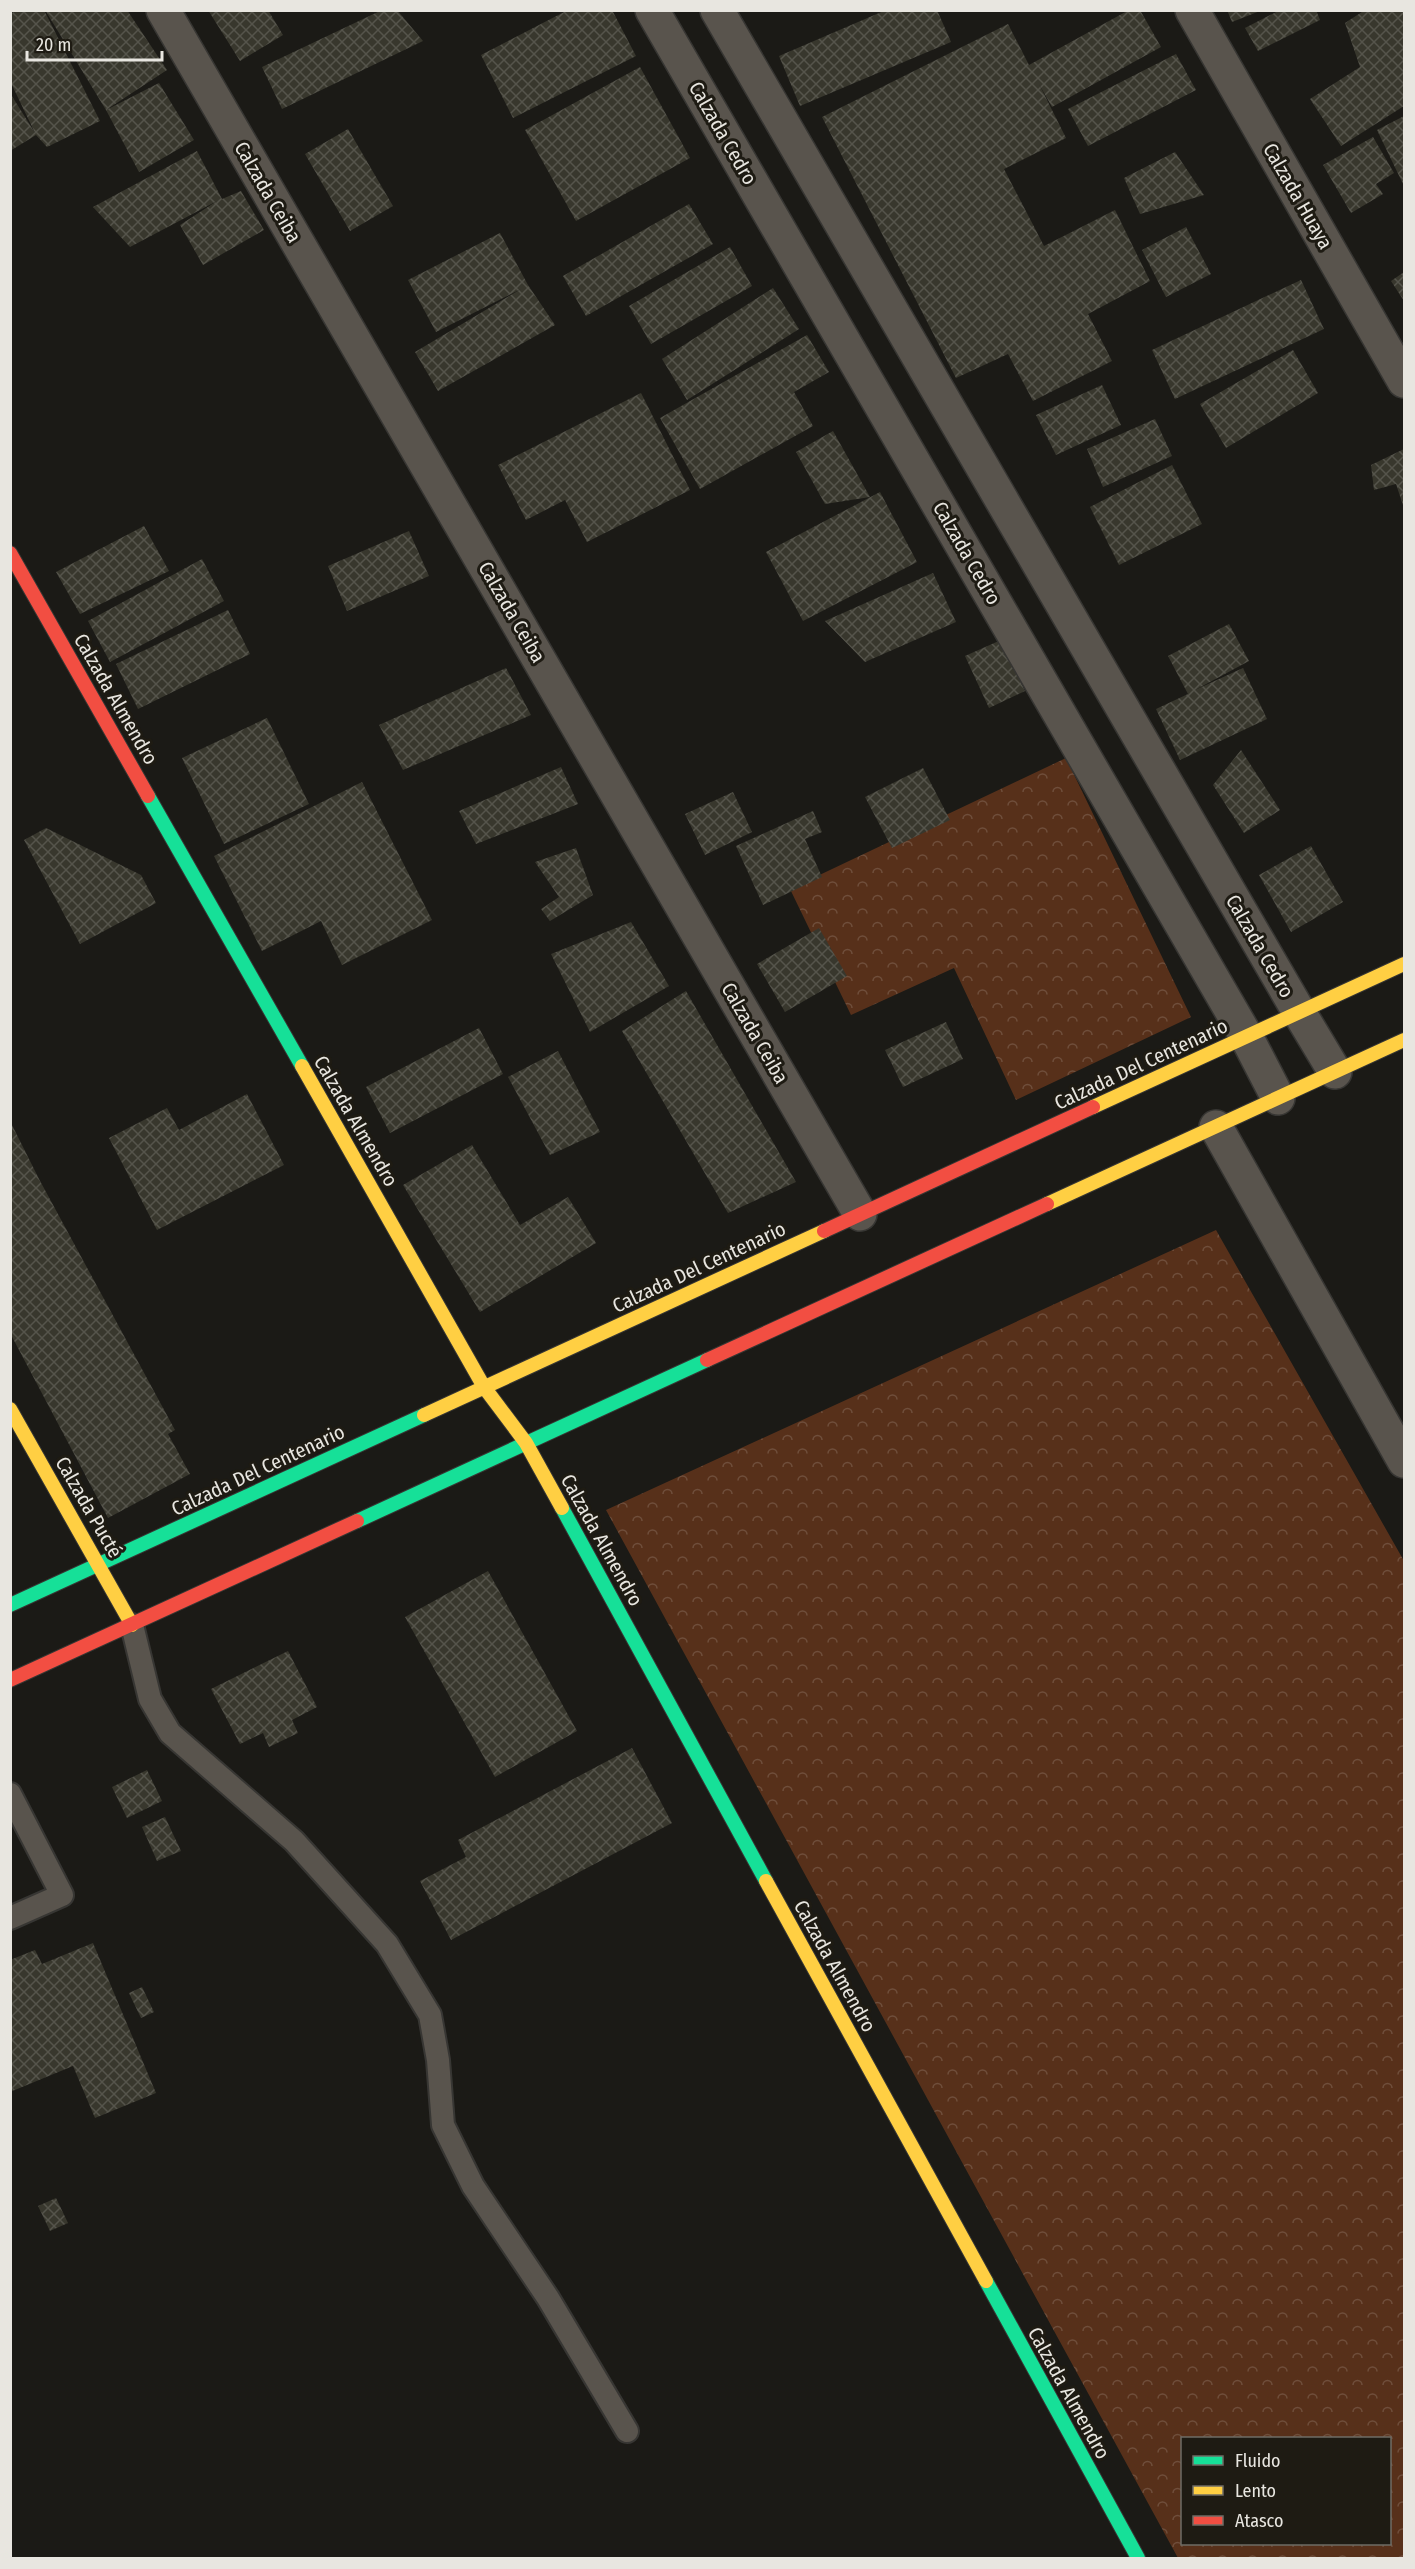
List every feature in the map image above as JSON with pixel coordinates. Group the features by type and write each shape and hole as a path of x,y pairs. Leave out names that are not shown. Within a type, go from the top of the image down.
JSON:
{"main road":[{"name":"Calzada Almendro","path":"10,553 484,1387 526,1443 1138,2559"},
{"name":"Calzada Del Centenario","path":"10,1605 1404,964"},
{"path":"10,1680 1404,1040"},
{"name":"Calzada Pucté","path":"10,1409 132,1625"}],"street":[{"name":"Calzada Ceiba","path":"163,10 860,1214"},
{"name":"Calzada Cedro","path":"652,10 1246,1036 1278,1098"},
{"name":"Calzada Cedro","path":"717,10 1335,1072"},
{"name":"Calzada Huaya","path":"1192,10 1404,381"},
{"path":"1216,1127 1404,1461"}],"lane":[{"path":"132,1625 150,1699 170,1733 294,1841 387,1944 430,2015 438,2060 443,2125 473,2186 548,2298 627,2431"},
{"path":"10,1794 62,1895 10,1918"}],"green space":[{"path":"1066,758 1191,1017 1016,1100 954,968 851,1015 790,889"},
{"path":"1216,1230 1404,1561 1404,2558 1178,2558 606,1510"}],"building":[{"path":"17,10 44,10 100,121 47,147 36,135 10,151 10,93 35,133 10,81 10,14"},
{"path":"45,10 127,10 167,70 106,110"},
{"path":"208,10 268,10 283,35 240,61"},
{"path":"382,10 397,10 423,41 282,109 262,67"},
{"path":"568,10 612,10 636,56 513,118 481,55"},
{"path":"886,10 937,10 951,42 800,106 779,56"},
{"path":"1129,10 1140,10 1161,47 1052,107 1039,84 1066,138 1004,169 1044,246 1115,210 1150,281 1088,314 1112,361 1033,401 1008,354 956,378 822,117 1008,24 1029,65"},
{"path":"1227,10 1260,10 1260,11 1232,22"},
{"path":"1280,10 1316,10 1320,20 1258,51 1245,28"},
{"path":"1365,10 1404,10 1404,106 1341,146 1310,99 1360,67 1345,23"},
{"path":"1176,54 1196,90 1088,146 1068,109"},
{"path":"640,67 690,158 576,221 525,130"},
{"path":"159,83 194,140 139,172 106,110"},
{"path":"1404,116 1404,186 1377,130"},
{"path":"348,129 393,206 350,231 305,154"},
{"path":"1373,137 1394,173 1376,184 1383,194 1351,213 1323,165"},
{"path":"197,151 222,199 241,191 264,230 203,265 180,225 217,201 130,247 93,207"},
{"path":"1175,152 1204,195 1140,214 1124,178"},
{"path":"689,204 713,244 586,316 563,276"},
{"path":"1186,227 1211,274 1166,297 1142,250"},
{"path":"500,233 528,285 555,325 438,391 415,352 521,289 436,332 408,280"},
{"path":"730,247 752,286 651,344 629,306"},
{"path":"1404,272 1404,301 1391,281"},
{"path":"1301,280 1324,329 1175,399 1152,350"},
{"path":"773,288 799,329 687,400 662,359"},
{"path":"807,335 829,372 794,392 813,426 700,489 660,418"},
{"path":"1293,350 1318,393 1226,448 1200,404"},
{"path":"1102,385 1121,425 1056,455 1036,415"},
{"path":"641,393 690,490 587,542 565,500 526,520 498,465"},
{"path":"1155,419 1172,456 1103,487 1087,449"},
{"path":"833,431 870,497 825,504 796,452"},
{"path":"1404,449 1404,508 1396,484 1374,490 1371,465"},
{"path":"1172,465 1202,524 1119,565 1090,507"},
{"path":"880,492 917,562 803,621 766,552"},
{"path":"144,526 169,571 80,614 56,572"},
{"path":"409,531 429,576 347,611 328,566"},
{"path":"202,559 224,601 110,662 88,621"},
{"path":"933,573 956,622 865,662 825,621"},
{"path":"228,610 250,654 138,709 116,664"},
{"path":"1229,624 1249,661 1195,690 1243,668 1267,719 1180,760 1156,709 1188,694 1168,656"},
{"path":"1001,640 1025,691 989,708 965,656"},
{"path":"506,668 531,715 403,770 379,725"},
{"path":"267,718 309,804 224,844 182,758"},
{"path":"1241,750 1280,810 1244,833 1213,785"},
{"path":"561,767 578,804 476,844 459,811"},
{"path":"923,768 950,820 892,848 865,797"},
{"path":"362,782 432,920 342,965 321,921 262,951 214,856"},
{"path":"733,792 752,832 705,855 685,814"},
{"path":"813,811 822,832 805,839 822,877 763,905 736,846"},
{"path":"46,828 141,875 156,903 80,944 24,840"},
{"path":"1311,846 1343,902 1291,932 1259,875"},
{"path":"576,848 593,895 550,921 541,909 559,897 535,862"},
{"path":"631,922 669,986 590,1032 551,954"},
{"path":"819,928 847,976 785,1012 757,964"},
{"path":"686,991 796,1182 728,1213 622,1031"},
{"path":"946,1022 963,1059 903,1087 885,1050"},
{"path":"479,1028 503,1074 390,1133 366,1087"},
{"path":"558,1051 600,1132 550,1155 508,1077"},
{"path":"247,1094 284,1165 157,1230 109,1138 167,1108 179,1130"},
{"path":"10,1121 175,1430 168,1434 190,1474 108,1518 10,1333"},
{"path":"472,1145 520,1225 568,1197 596,1243 480,1312 403,1185"},
{"path":"488,1571 577,1731 495,1777 405,1617"},
{"path":"288,1651 317,1707 292,1720 298,1733 269,1747 263,1733 240,1744 211,1689"},
{"path":"632,1748 672,1823 451,1940 420,1881 466,1857 458,1840"},
{"path":"147,1770 162,1801 127,1818 112,1787"},
{"path":"165,1817 181,1851 157,1861 142,1827"},
{"path":"93,1943 156,2093 95,2118 73,2066 10,2092 10,1960 35,1950 42,1964"},
{"path":"142,1987 154,2012 141,2018 129,1993"},
{"path":"56,2198 68,2223 50,2231 38,2206"}],"traffic: fast":[{"path":"148,796 302,1066"},
{"path":"357,1521 707,1360"},
{"path":"10,1605 424,1415"},
{"path":"562,1508 766,1881"},
{"path":"986,2281 1138,2558"}],"traffic: slow":[{"path":"1093,1107 1404,964"},
{"path":"1047,1204 1404,1040"},
{"path":"302,1066 484,1387 526,1443 562,1508"},
{"path":"424,1415 824,1231"},
{"path":"10,1409 132,1625"},
{"path":"766,1881 986,2281"}],"traffic: jam":[{"path":"10,553 148,796"},
{"path":"824,1231 1093,1107"},
{"path":"707,1360 1047,1204"},
{"path":"10,1680 357,1521"}]}
